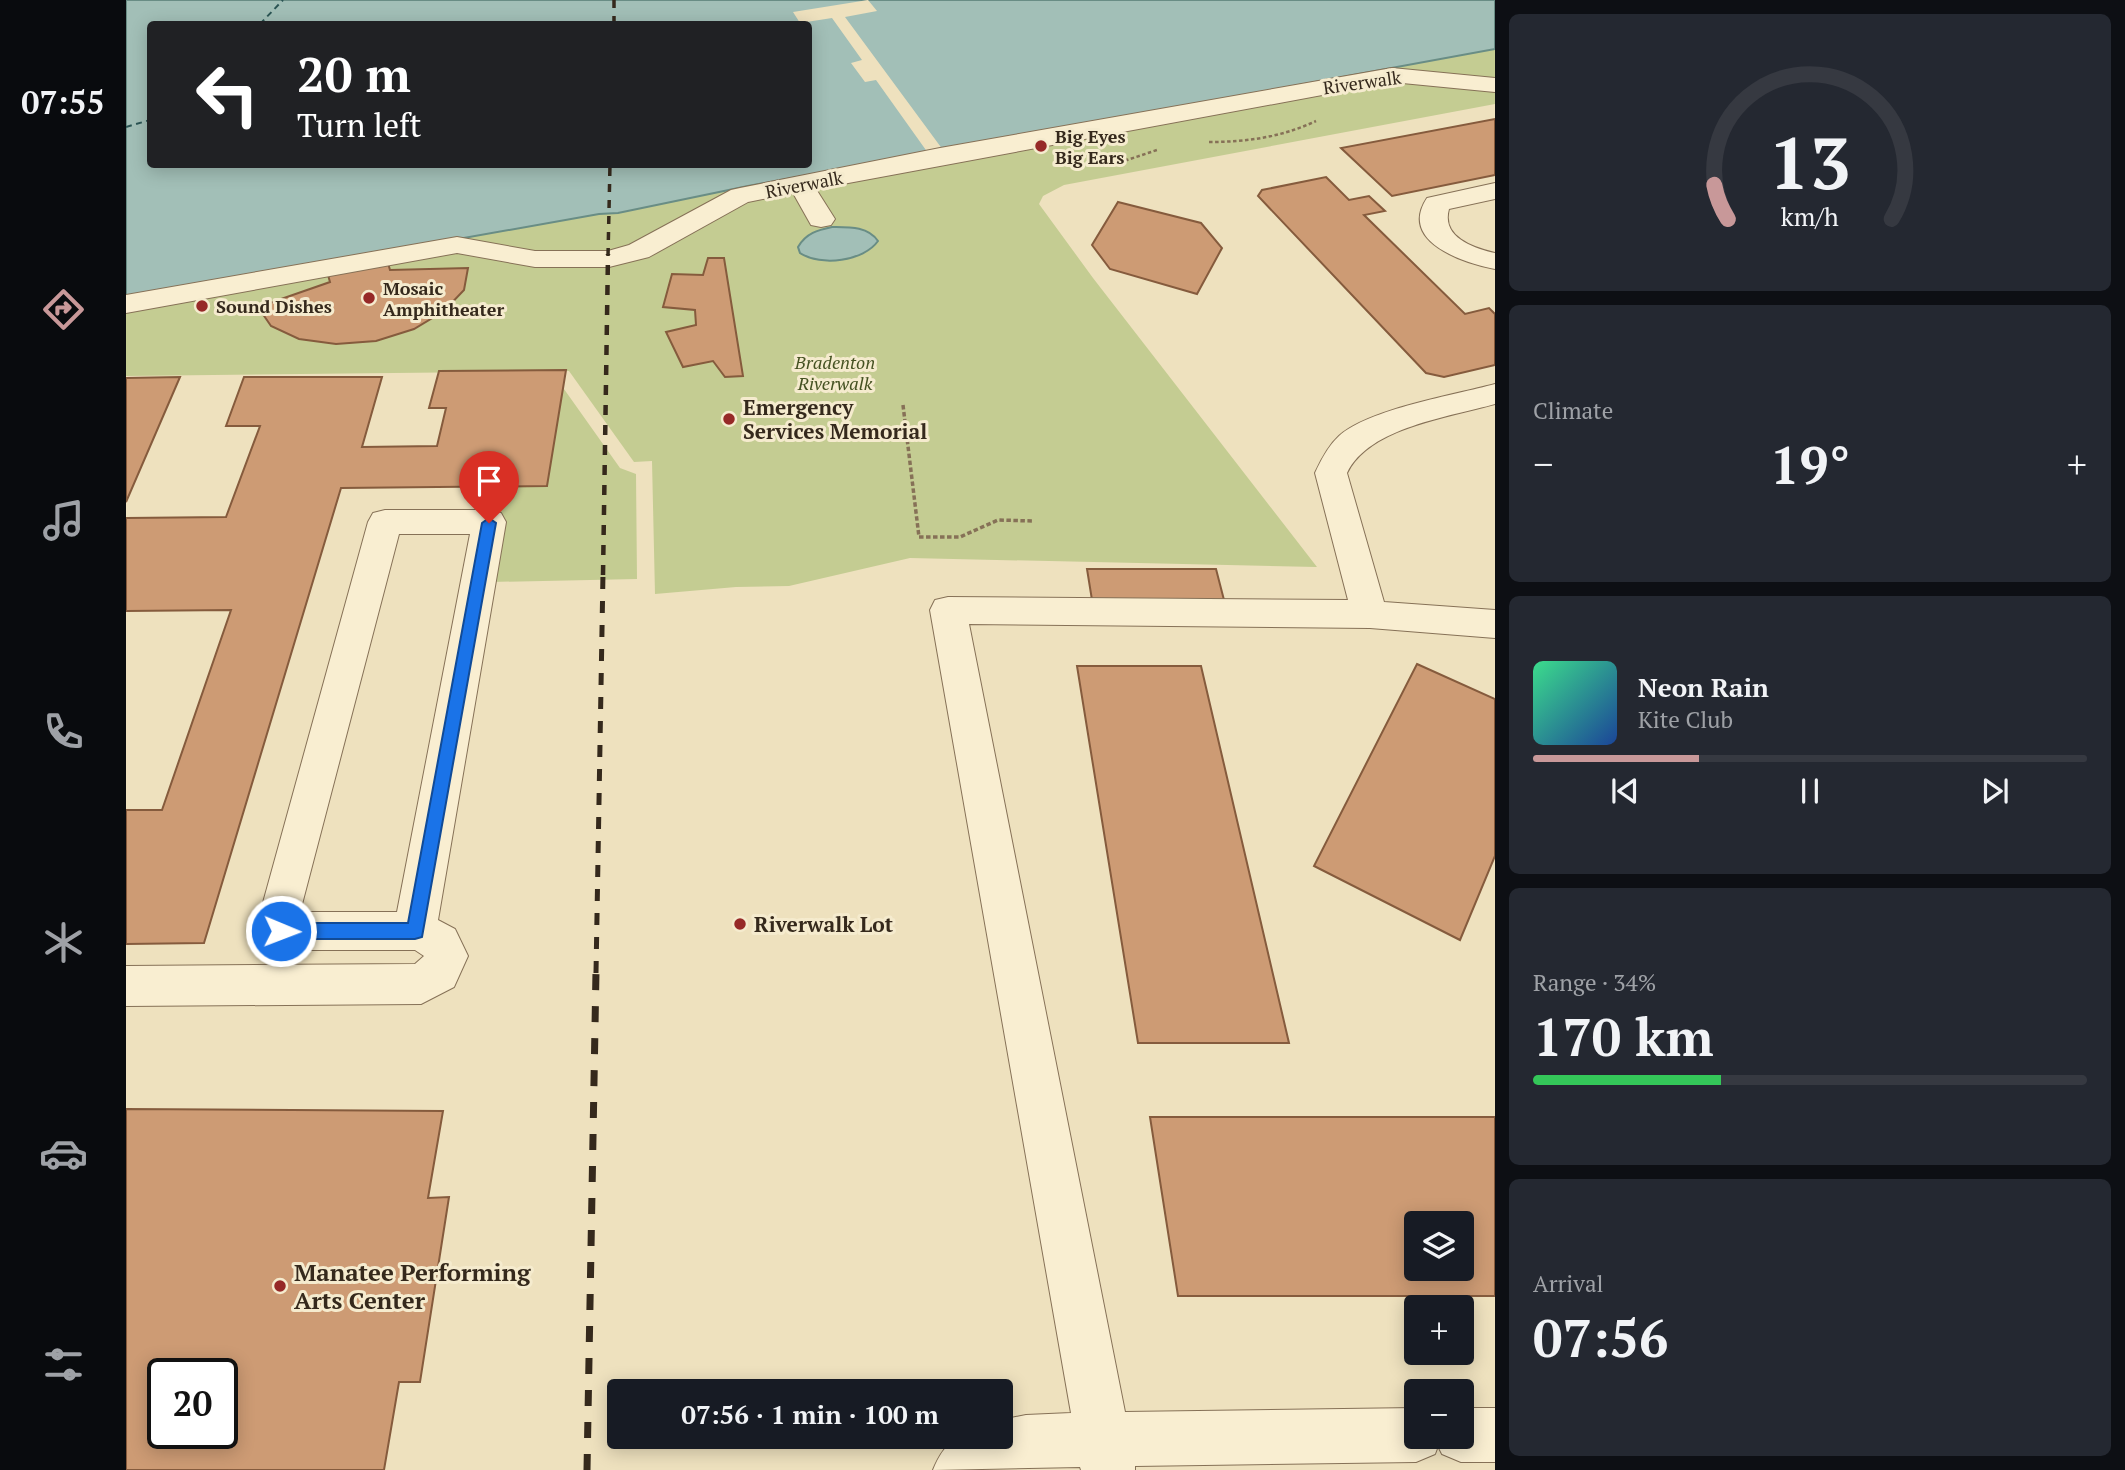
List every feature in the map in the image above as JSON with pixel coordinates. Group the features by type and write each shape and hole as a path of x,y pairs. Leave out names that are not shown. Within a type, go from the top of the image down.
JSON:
{"street":[{"name":"Riverwalk","path":"126,304 457,245 535,259 609,259 639,251 740,197 940,156 1392,75 1495,85"},
{"path":"801,185 821,219"},
{"path":"1495,191 1437,204 1432,215 1434,228 1443,241 1468,255 1495,261"},
{"path":"1370,614 1331,473 1339,456 1353,442 1377,429 1495,394"},
{"path":"126,986 421,984 439,973 446,956 440,943 415,931 281,931 277,928 277,920 385,523 489,523 415,931"},
{"path":"1105,1455 948,610 1370,614 1495,624"},
{"path":"1474,1435 1495,1435"},
{"path":"960,1470 966,1462 986,1451 1008,1445 1105,1455 1404,1436"}],"path":[{"path":"1110,162 1142,157 1159,149"},
{"path":"903,405 919,537 960,537 998,520 1033,521"}],"green space":[{"name":"Bradenton Riverwalk","path":"1495,49 1495,104 1064,185 1043,196 1039,204 1093,278 1317,567 910,558 789,586 736,587 655,594 652,461 634,462 569,371 126,376 126,298 599,214 618,213 748,186"},
{"path":"509,382 559,382 620,468 636,474 637,579 491,582"}],"water":[{"path":"126,0 1495,0 1495,49 748,186 618,213 599,214 126,298"},
{"path":"832,227 864,230 878,241 863,253 842,260 819,260 800,253 798,247 805,238"}],"pier":[{"path":"868,0 877,11 845,17 943,150 928,153 876,80 865,82 851,63 862,60 832,18 799,21 793,12"}],"building":[{"path":"1495,119 1495,175 1392,196 1341,148"},
{"path":"1326,177 1349,200 1369,196 1385,211 1364,215 1465,314 1489,308 1495,314 1495,365 1444,377 1426,373 1258,196 1262,190"},
{"path":"1118,202 1201,223 1222,248 1197,294 1110,269 1092,245"},
{"path":"708,258 724,258 743,376 725,377 713,361 683,367 666,332 696,325 695,310 663,307 672,274 703,275"},
{"name":"Mosaic Amphitheater","path":"388,263 390,270 468,268 464,290 444,311 414,329 376,341 336,344 299,339 271,326 258,307 330,282 328,275"},
{"path":"566,370 547,486 341,488 204,943 126,944 126,810 162,810 231,610 126,611 126,518 226,517 260,426 226,426 244,377 382,377 362,447 437,446 446,408 429,408 439,371"},
{"path":"180,377 126,502 126,378"},
{"path":"1087,569 1216,569 1224,600 1092,600"},
{"path":"1417,664 1495,699 1495,856 1460,940 1314,866"},
{"path":"1077,666 1201,666 1289,1043 1138,1043"},
{"name":"Manatee Performing Arts Center","path":"126,1109 443,1111 428,1198 449,1197 420,1382 399,1382 384,1470 126,1470"},
{"path":"1150,1117 1495,1117 1495,1296 1178,1296"}],"ferry route":[{"path":"263,21 283,0"},
{"path":"126,127 147,121"}],"railway":[{"path":"614,0 614,21"},
{"path":"608,256 610,168"},
{"path":"603,575 608,254"},
{"path":"596,973 603,573"},
{"path":"587,1470 596,971"}],"place":[{"name":"Big Eyes Big Ears","path":"1041,146"},
{"name":"Mosaic Amphitheater","path":"369,298"},
{"name":"Sound Dishes","path":"202,306"},
{"name":"Emergency Services Memorial","path":"729,419"},
{"name":"Riverwalk Lot","path":"740,924"},
{"name":"Manatee Performing Arts Center","path":"280,1286"}],"route":[{"path":"281,931 415,931 489,523"}]}
